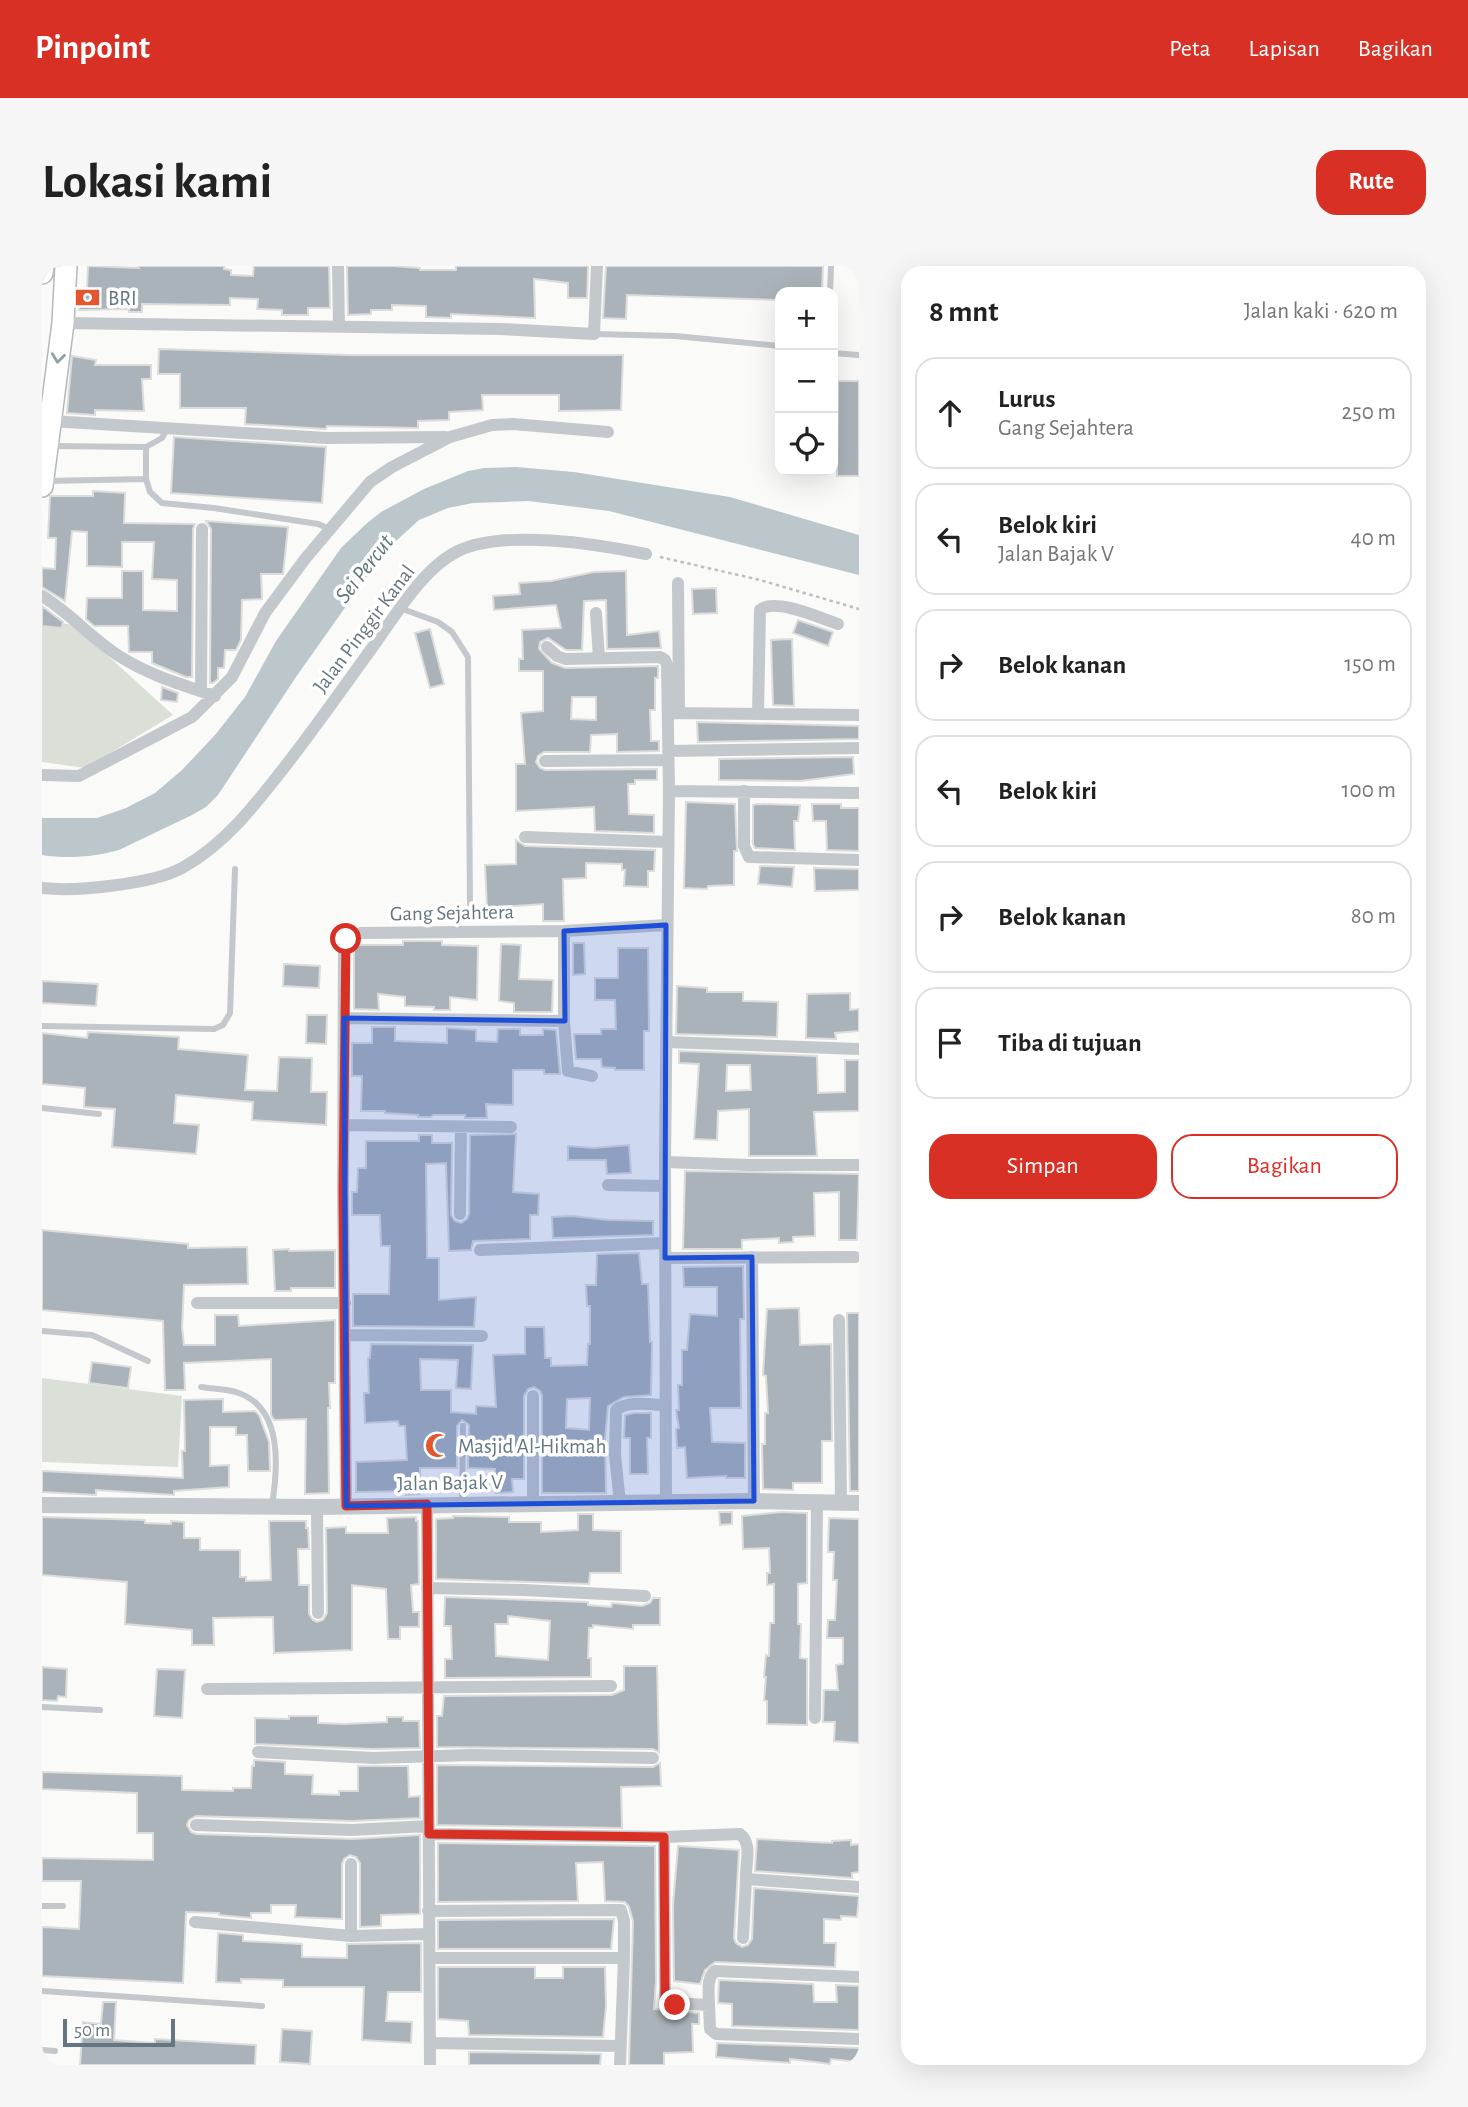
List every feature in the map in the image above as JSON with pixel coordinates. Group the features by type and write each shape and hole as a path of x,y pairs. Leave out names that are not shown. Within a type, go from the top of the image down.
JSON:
{"highway":[{"path":"42,274 43,266"},
{"path":"42,483 63,323 66,266"}],"street":[{"path":"338,266 339,327"},
{"path":"63,323 501,329 594,334 597,266"},
{"path":"51,421 326,438 450,437"},
{"path":"42,775 79,776 192,717 232,677 265,613 330,529 370,482 393,467 450,437 492,425 513,424 608,432"},
{"path":"201,691 202,529"},
{"name":"Jalan Pinggir Kanal","path":"42,888 62,890 149,879 182,868 227,836 303,744 400,608 442,562 458,551 481,544 563,541 590,543 646,554"},
{"path":"666,1502 664,1162 668,756 673,713 678,583"},
{"path":"42,596 64,610 117,654 157,677 215,696"},
{"path":"758,714 762,607 785,607 838,624"},
{"path":"596,613 599,658"},
{"path":"547,647 561,659 660,657 665,660 673,713"},
{"path":"673,713 859,715"},
{"path":"545,761 859,748"},
{"path":"669,791 859,793"},
{"path":"744,791 744,852 749,857 859,860"},
{"path":"525,837 667,842"},
{"name":"Gang Sejahtera","path":"346,1506 343,1125 347,937 352,934 666,925"},
{"path":"564,930 564,1021 568,1071 592,1076"},
{"path":"344,1018 564,1021"},
{"path":"666,1042 859,1049"},
{"path":"343,1125 511,1127"},
{"path":"460,1214 461,1127"},
{"path":"664,1162 859,1165"},
{"path":"608,1185 665,1186"},
{"path":"480,1250 665,1243"},
{"path":"665,1258 855,1257"},
{"path":"752,1258 754,1501"},
{"path":"197,1303 345,1303"},
{"path":"839,1320 841,1502"},
{"path":"345,1335 482,1336"},
{"path":"533,1396 533,1504"},
{"path":"620,1503 615,1455 616,1410 631,1404 666,1405"},
{"name":"Jalan Bajak V","path":"42,1505 317,1507 754,1501 859,1503"},
{"path":"815,1718 817,1501"},
{"path":"427,1504 430,2065"},
{"path":"317,1507 318,1613"},
{"path":"427,1588 645,1596"},
{"path":"207,1689 611,1686"},
{"path":"257,1752 323,1757 471,1755 653,1758"},
{"path":"196,1825 664,1837 740,1834 747,1840 748,1846 743,1938"},
{"path":"664,1837 665,1998 668,2003 675,2005 709,2005"},
{"path":"351,1864 351,1936"},
{"path":"746,1879 859,1887"},
{"path":"428,1911 622,1911 624,1958 620,2065"},
{"path":"195,1922 351,1936 429,1934"},
{"path":"430,1958 624,1958"},
{"path":"859,1976 715,1971 709,1979 710,2029 716,2034 859,2039"},
{"path":"430,2043 620,2046"}],"lane":[{"path":"830,287 831,266"},
{"path":"594,334 674,336 775,346"},
{"path":"838,353 859,355"},
{"path":"47,446 146,447 162,438 169,428"},
{"path":"146,447 146,479 150,492 162,503 318,524 330,529"},
{"path":"42,483 146,479"},
{"path":"400,608 438,622 452,632 468,657 470,905"},
{"path":"42,1026 214,1029 223,1025 230,1013 235,869"},
{"path":"42,1108 99,1114"},
{"path":"42,1331 92,1335 148,1361"},
{"path":"201,1387 239,1393 260,1409 270,1425 275,1443 272,1506"},
{"path":"462,1504 463,1426"},
{"path":"42,1707 100,1710"},
{"path":"42,1906 63,1906"},
{"path":"42,1992 262,2006"},
{"path":"42,2050 55,2051"}],"path":[{"path":"646,554 760,580 859,609"}],"highlighted area":[{"path":"666,925 665,1258 752,1257 754,1501 346,1506 344,1018 565,1021 564,931"}],"shaded area":[{"path":"42,620 74,625 173,715 85,768 42,762"},
{"path":"42,1378 182,1396 178,1467 42,1462"}],"water":[{"name":"Sei Percut","path":"516,467 574,472 730,497 859,535 859,575 609,511 528,501 473,503 448,508 419,520 385,551 296,677 218,795 206,807 119,850 80,857 42,855 42,818 97,818 126,808 155,793 182,770 215,735 245,697 276,641 341,548 366,524 381,512 424,489 468,471"}],"building":[{"path":"88,266 224,266 224,269 231,270 231,275 253,276 254,266 329,266 330,308 308,308 308,315 282,315 282,310 257,309 258,299 230,298 230,305 142,304 142,312 129,312 129,309 79,310 78,289 87,289"},
{"path":"347,266 456,270 456,266 588,266 587,298 568,298 568,283 534,279 535,318 451,314 451,318 426,317 426,306 392,305 392,310 371,310 371,314 348,315"},
{"path":"606,266 823,266 822,287 775,287 775,300 627,295 626,319 603,318"},
{"path":"159,349 348,355 623,355 621,410 559,411 559,395 482,395 483,410 449,412 449,420 418,421 418,428 327,426 326,429 245,424 246,408 180,408 180,374 158,374"},
{"path":"72,356 96,360 95,365 151,365 151,379 142,379 144,411 95,410 95,415 67,413"},
{"path":"838,381 859,381 859,476 838,476"},
{"path":"174,437 326,447 322,503 171,493"},
{"path":"93,491 125,493 124,523 195,524 192,677 152,663 152,652 129,652 128,626 94,626 86,619 87,598 122,598 122,571 143,571 143,610 177,611 177,580 152,579 154,542 122,542 122,567 87,566 87,532 72,531 65,601 42,587 42,568 55,569 56,538 48,538 50,496 93,496"},
{"path":"206,521 288,527 283,574 261,574 262,599 242,600 241,640 236,650 225,650 224,668 218,668 218,679 213,683 210,683 211,529"},
{"path":"626,571 627,635 659,631 661,648 607,649 606,600 584,601 582,650 566,650 548,638 540,642 539,649 552,663 565,668 658,666 658,678 655,678 655,710 650,710 651,741 659,741 659,751 617,752 617,734 591,735 590,752 544,752 538,756 536,762 545,770 657,769 657,780 635,780 635,784 628,784 629,814 654,815 654,833 595,831 594,807 516,811 516,764 525,764 521,713 543,711 543,671 519,671 519,659 523,659 522,630 561,628 556,605 494,610 493,596 520,594 519,583 551,581 594,572","holes":["572,697 596,697 596,720 571,719"]},
{"path":"716,588 717,613 693,614 692,589"},
{"path":"42,606 63,622 62,628 42,626"},
{"path":"798,620 833,632 828,646 793,633"},
{"path":"430,629 444,684 430,688 415,633"},
{"path":"792,639 794,706 773,705 771,640"},
{"path":"162,687 178,693 177,702 161,700"},
{"path":"697,722 859,726 859,739 698,742"},
{"path":"853,757 854,774 800,781 719,780 719,759"},
{"path":"686,802 735,804 737,851 734,851 734,885 708,886 707,889 684,888"},
{"path":"812,804 841,804 841,808 859,808 859,851 827,850 826,821 813,821"},
{"path":"753,805 800,805 798,821 794,821 795,850 755,848"},
{"path":"516,840 525,846 655,850 654,871 648,871 648,887 624,886 625,870 622,870 622,864 586,863 586,878 563,879 564,921 543,921 543,904 487,908 485,865 516,864"},
{"path":"760,866 794,867 792,887 758,884"},
{"path":"814,868 859,869 859,890 815,891"},
{"path":"403,941 442,941 442,945 478,946 477,1000 450,997 450,1010 434,1010 434,1007 405,1006 405,997 378,994 379,1010 354,1009 354,945 403,945"},
{"path":"573,943 584,943 585,974 573,975"},
{"path":"501,944 521,945 519,979 553,980 552,1012 514,1012 514,1003 499,1001"},
{"path":"618,948 648,948 649,1031 644,1031 644,1070 615,1070 602,1067 601,1059 576,1059 574,1034 601,1034 601,1029 616,1029 615,1000 595,1000 595,978 618,978"},
{"path":"284,964 320,966 319,988 283,986"},
{"path":"42,981 98,984 96,1006 42,1003"},
{"path":"677,986 707,988 707,992 743,992 743,1001 778,1002 777,1037 676,1034"},
{"path":"850,993 850,1010 859,1009 859,1031 835,1033 836,1039 806,1038 807,994"},
{"path":"307,1015 327,1015 326,1044 306,1043"},
{"path":"372,1027 395,1027 395,1041 447,1043 447,1028 476,1030 476,1041 497,1042 498,1029 520,1029 520,1035 543,1035 543,1029 556,1030 560,1074 544,1074 544,1070 513,1070 513,1105 486,1104 487,1118 465,1118 465,1115 418,1117 385,1111 361,1111 362,1076 352,1076 352,1043 372,1043"},
{"path":"88,1032 179,1037 178,1049 248,1055 245,1090 277,1091 279,1057 312,1058 311,1092 327,1092 326,1125 252,1120 253,1102 176,1095 174,1123 199,1125 196,1154 112,1147 115,1109 84,1107 85,1088 42,1084 42,1033 87,1038"},
{"path":"679,1051 817,1056 818,1093 845,1092 845,1060 859,1060 859,1111 814,1112 817,1156 749,1156 749,1109 718,1111 717,1140 694,1139 699,1064 679,1063","holes":["727,1065 750,1065 751,1090 726,1091"]},
{"path":"516,1134 513,1192 539,1194 538,1215 530,1215 530,1239 473,1241 471,1250 449,1251 446,1163 426,1164 427,1258 439,1258 439,1300 476,1297 474,1327 353,1326 353,1294 389,1294 390,1246 381,1246 380,1215 352,1215 352,1192 357,1192 358,1168 366,1168 366,1141 419,1141 419,1135 432,1135 432,1143 452,1143 451,1215 455,1221 461,1223 469,1214 470,1135"},
{"path":"629,1145 631,1173 607,1174 606,1160 568,1160 568,1146 594,1148"},
{"path":"685,1171 859,1174 857,1240 839,1240 839,1192 814,1193 815,1236 793,1237 793,1242 779,1243 779,1238 742,1240 742,1249 683,1249"},
{"path":"552,1217 653,1221 653,1235 553,1238"},
{"path":"42,1230 188,1244 188,1248 247,1247 248,1284 184,1285 184,1345 215,1345 215,1315 238,1315 239,1326 335,1320 335,1383 329,1383 328,1408 329,1493 305,1494 306,1419 274,1420 271,1415 271,1359 184,1363 185,1390 165,1390 163,1321 42,1310"},
{"path":"273,1250 335,1250 335,1288 291,1288 291,1291 275,1291"},
{"path":"639,1253 642,1284 648,1284 652,1342 651,1395 624,1397 608,1406 605,1438 606,1493 542,1493 542,1396 534,1387 528,1389 524,1396 524,1479 512,1479 513,1492 496,1493 495,1469 468,1468 469,1425 462,1420 457,1426 457,1468 420,1468 420,1494 406,1495 406,1491 356,1492 356,1462 407,1460 405,1426 399,1426 398,1421 365,1423 364,1393 369,1393 368,1358 371,1344 473,1345 471,1389 456,1388 458,1360 420,1359 421,1390 451,1390 451,1412 476,1414 476,1406 496,1407 493,1355 525,1354 525,1327 544,1327 545,1358 551,1358 551,1366 587,1365 590,1306 587,1306 586,1285 596,1285 597,1254","holes":["590,1398 589,1430 566,1428 567,1399"]},
{"path":"743,1266 744,1319 740,1319 741,1408 710,1408 712,1442 745,1443 745,1478 687,1478 685,1447 677,1448 676,1429 679,1428 676,1410 679,1410 678,1385 682,1385 682,1350 687,1350 690,1314 717,1316 717,1287 684,1287 683,1267"},
{"path":"799,1308 800,1345 831,1344 832,1441 822,1441 822,1483 793,1483 793,1490 763,1489 762,1444 765,1444 765,1413 768,1413 766,1376 763,1375 767,1309"},
{"path":"847,1313 859,1313 859,1491 850,1491"},
{"path":"92,1362 131,1367 128,1388 89,1383"},
{"path":"223,1399 223,1412 255,1411 259,1415 269,1442 270,1471 248,1471 247,1435 236,1435 236,1427 210,1427 210,1466 229,1465 229,1487 174,1491 174,1495 96,1490 96,1495 42,1492 42,1471 183,1478 184,1400"},
{"path":"651,1413 651,1438 647,1438 648,1474 630,1474 630,1438 624,1438 625,1415"},
{"path":"719,1512 732,1512 732,1524 720,1525"},
{"path":"781,1512 807,1513 807,1583 798,1584 798,1624 801,1624 800,1658 807,1659 807,1725 767,1724 764,1677 766,1655 769,1656 770,1623 774,1623 774,1584 767,1585 767,1573 770,1573 769,1548 743,1549 742,1516"},
{"path":"578,1514 593,1514 593,1530 621,1531 621,1573 590,1573 589,1584 436,1579 436,1519 453,1516 509,1517 509,1522 541,1522 541,1532 578,1530"},
{"path":"42,1517 145,1520 145,1523 171,1524 171,1521 184,1522 184,1538 200,1538 200,1550 240,1550 240,1577 246,1577 246,1581 271,1580 269,1521 306,1521 309,1549 298,1549 299,1585 309,1585 309,1614 317,1622 323,1620 327,1613 326,1528 346,1527 346,1533 388,1533 387,1518 416,1517 419,1584 411,1585 413,1612 419,1612 419,1627 400,1627 400,1639 388,1639 386,1589 352,1585 352,1650 274,1653 273,1617 213,1618 214,1645 192,1645 192,1630 125,1624 127,1582 42,1575"},
{"path":"829,1518 859,1519 859,1743 834,1741 835,1722 823,1722 824,1690 838,1690 836,1665 843,1664 843,1638 827,1638 828,1620 835,1620 837,1580 833,1580 834,1552 828,1552"},
{"path":"445,1597 588,1602 588,1605 611,1607 612,1603 642,1606 650,1603 653,1598 660,1598 660,1625 633,1625 633,1629 593,1625 593,1628 589,1628 588,1658 591,1658 591,1677 445,1678 445,1659 452,1659 451,1626 444,1626","holes":["508,1616 550,1621 548,1660 496,1656 495,1624 508,1624"]},
{"path":"624,1666 657,1666 659,1752 653,1749 437,1747 437,1716 442,1716 444,1696 612,1695 624,1690"},
{"path":"42,1667 67,1669 66,1697 58,1696 57,1701 42,1700"},
{"path":"157,1669 185,1670 182,1718 154,1716"},
{"path":"289,1716 318,1716 318,1723 344,1724 387,1722 387,1717 403,1717 403,1721 419,1721 420,1748 373,1749 255,1744 255,1718 289,1719"},
{"path":"254,1760 285,1762 285,1774 313,1775 312,1794 339,1795 339,1791 358,1791 358,1766 408,1766 409,1797 420,1796 420,1818 352,1821 196,1816 189,1820 187,1825 191,1832 196,1834 352,1839 420,1835 420,1914 381,1915 381,1926 360,1927 360,1863 356,1857 350,1855 342,1864 342,1919 295,1917 296,1905 271,1905 271,1913 251,1913 251,1918 186,1912 183,1983 42,1976 42,1927 79,1929 81,1881 42,1881 42,1858 153,1860 153,1833 137,1833 137,1793 42,1789 42,1772 182,1776 182,1790 233,1791 233,1788 251,1788"},
{"path":"660,1763 661,1786 621,1787 622,1828 437,1825 437,1765 653,1767"},
{"path":"757,1839 832,1843 851,1840 851,1845 859,1844 859,1872 852,1873 852,1878 755,1871"},
{"path":"438,1843 655,1846 654,2009 699,2013 699,2024 692,2024 693,2052 664,2053 664,2065 629,2065 633,1921 625,1902 605,1901 603,1862 576,1863 578,1901 438,1902"},
{"path":"678,1846 739,1850 734,1938 742,1947 748,1945 752,1939 754,1888 859,1896 857,1917 824,1919 824,1943 836,1943 835,1967 715,1962 705,1970 700,1984 674,1981 673,1905"},
{"path":"614,1919 611,1949 438,1949 438,1920"},
{"path":"218,1933 243,1935 243,1941 302,1944 302,1957 347,1958 347,1944 421,1943 421,1992 388,1992 386,2021 412,2022 411,2043 362,2040 364,1987 283,1987 283,1980 241,1979 241,1983 216,1982"},
{"path":"438,1967 535,1967 535,1978 563,1978 563,1967 605,1967 606,2006 603,2037 469,2035 468,2021 438,2019"},
{"path":"719,1980 813,1984 814,2002 837,2002 836,1985 859,1986 859,2030 732,2026 732,2004 718,2003"},
{"path":"103,2002 116,2002 114,2040 155,2043 155,2039 256,2045 255,2065 80,2065 83,2022 101,2024"},
{"path":"282,2029 312,2031 310,2064 280,2062"},
{"path":"717,2043 859,2048 859,2062 831,2059 830,2064 790,2059 790,2063 716,2057"},
{"path":"469,2052 601,2054 600,2065 469,2065"}],"place":[{"name":"BRI","path":"88,298"},
{"name":"Masjid Al-Hikmah","path":"438,1446"}],"route":[{"path":"346,939 343,1190 346,1506 427,1504 429,1834 664,1837 665,1998 668,2003 675,2005"}]}
